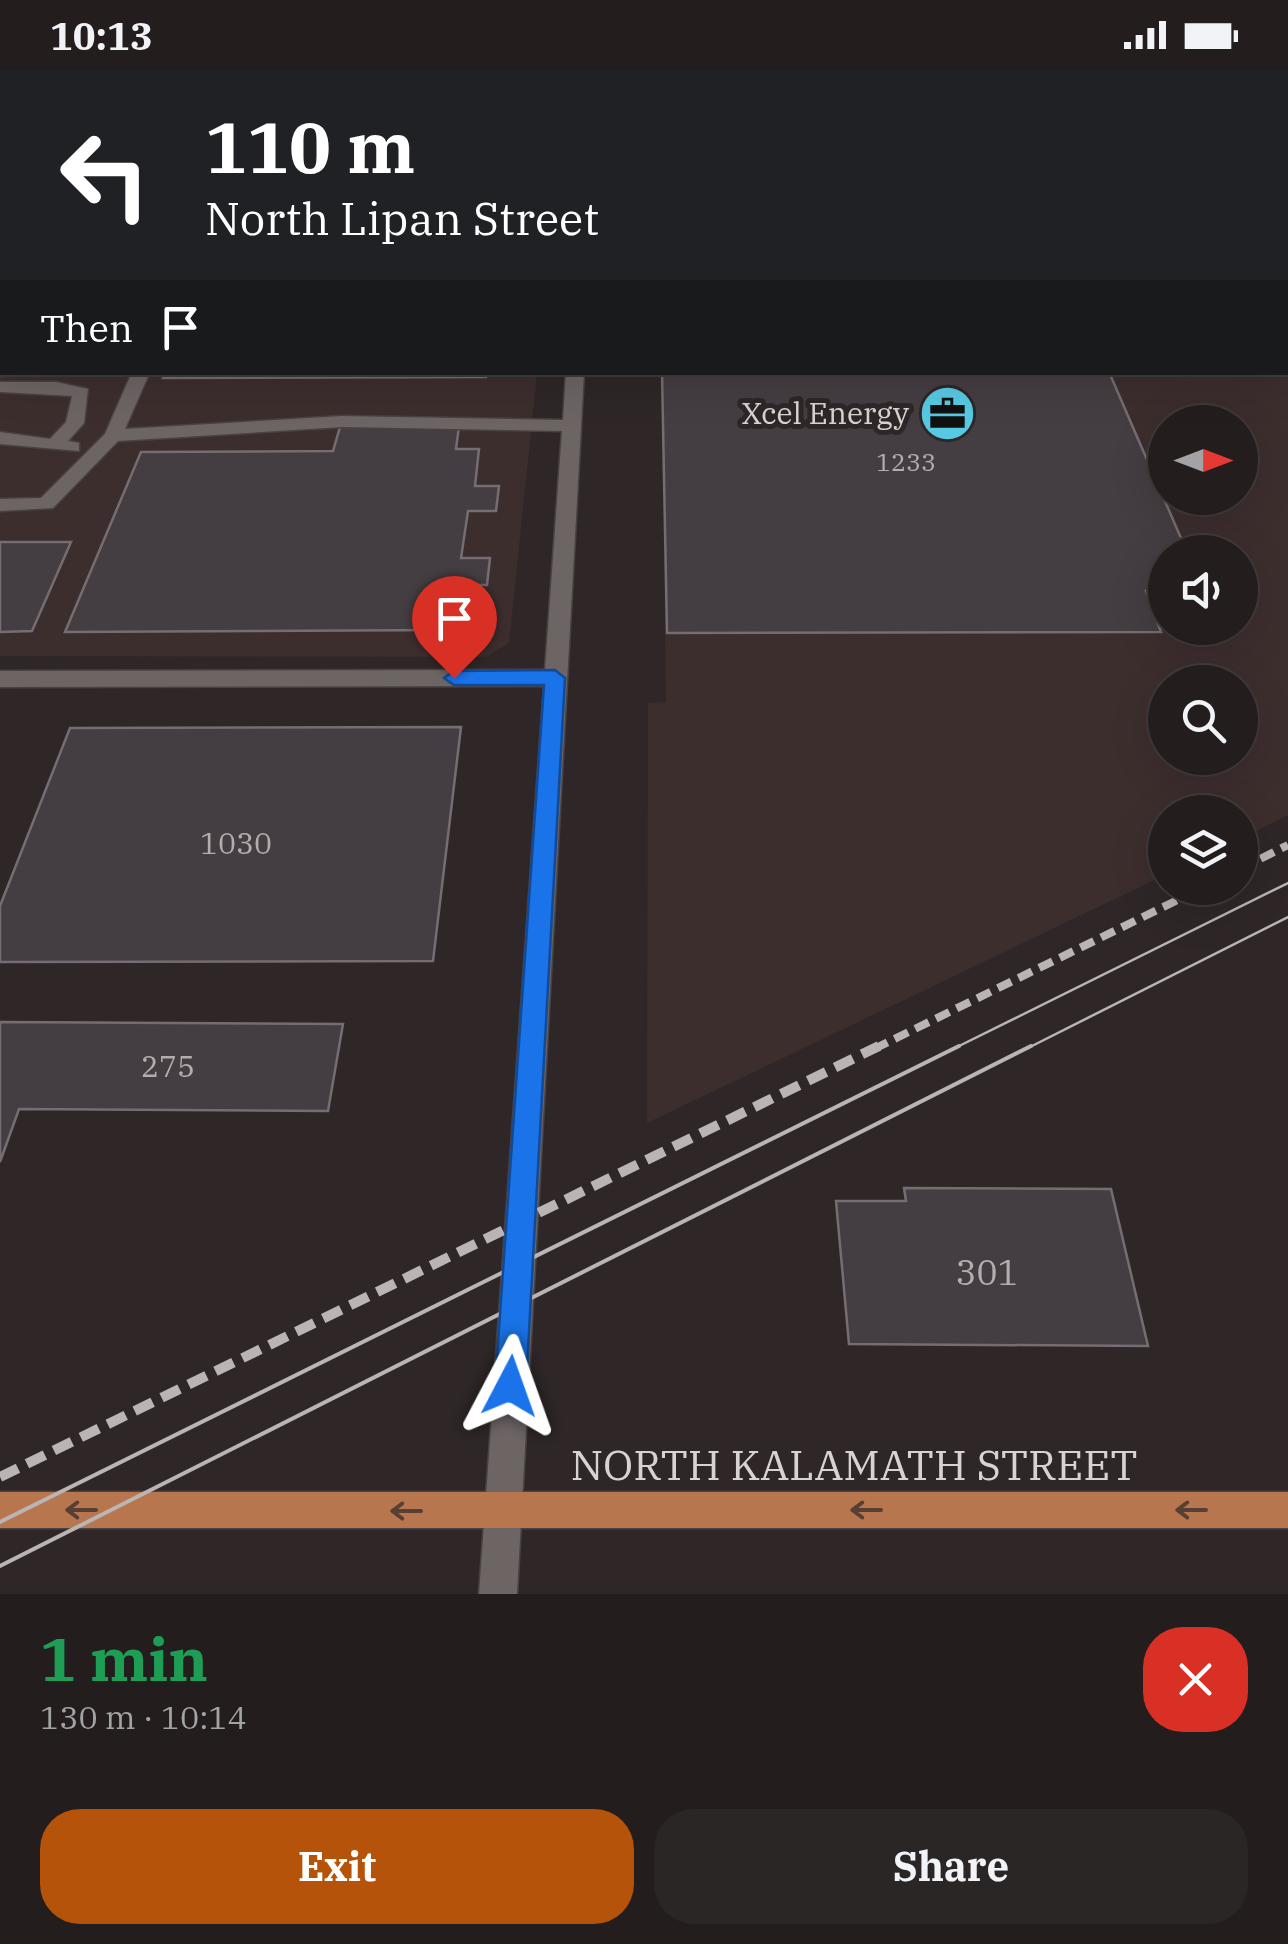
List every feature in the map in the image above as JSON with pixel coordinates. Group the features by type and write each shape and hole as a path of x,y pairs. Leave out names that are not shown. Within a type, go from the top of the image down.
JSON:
{"main road":[{"name":"NORTH KALAMATH STREET","path":"0,1510 1288,1510"}],"street":[{"path":"0,505 46,504 113,436 139,375"},
{"path":"498,1594 575,375"},
{"path":"0,388 56,388 82,393 75,423 56,444"},
{"path":"113,436 338,419 456,418 572,426"},
{"path":"0,438 96,453"},
{"path":"0,679 555,678"}],"shaded area":[{"path":"0,375 537,375 509,643 486,657 0,656"},
{"path":"662,375 1288,375 1288,815 1258,830 1258,795 1148,795 1148,883 647,1123 648,703 666,702"}],"building":[{"path":"164,375 486,375 486,377 163,378"},
{"path":"662,375 1110,375 1148,462 1148,515 1171,515 1180,535 1148,535 1148,632 667,633"},
{"path":"459,426 456,449 479,449 475,486 499,486 496,511 468,511 461,558 490,558 487,585 455,585 449,630 65,632 141,452 333,451 340,427"},
{"path":"0,542 71,542 32,631 0,632"},
{"path":"461,727 433,961 0,962 0,906 70,728"},
{"path":"0,1022 343,1024 328,1111 19,1109 0,1162"},
{"path":"904,1188 1111,1189 1148,1346 849,1344 836,1201 906,1201"}],"tram line":[{"path":"953,1049 1288,883"},
{"path":"1026,1049 1288,917"},
{"path":"0,1522 959,1046"},
{"path":"0,1566 1031,1046"}],"railway":[{"path":"1258,860 1288,845"},
{"path":"874,1049 1167,905"},
{"path":"0,1477 879,1046"}],"place":[{"name":"Xcel Energy","path":"948,414"}],"route":[{"path":"454,678 555,678 510,1386"}]}
